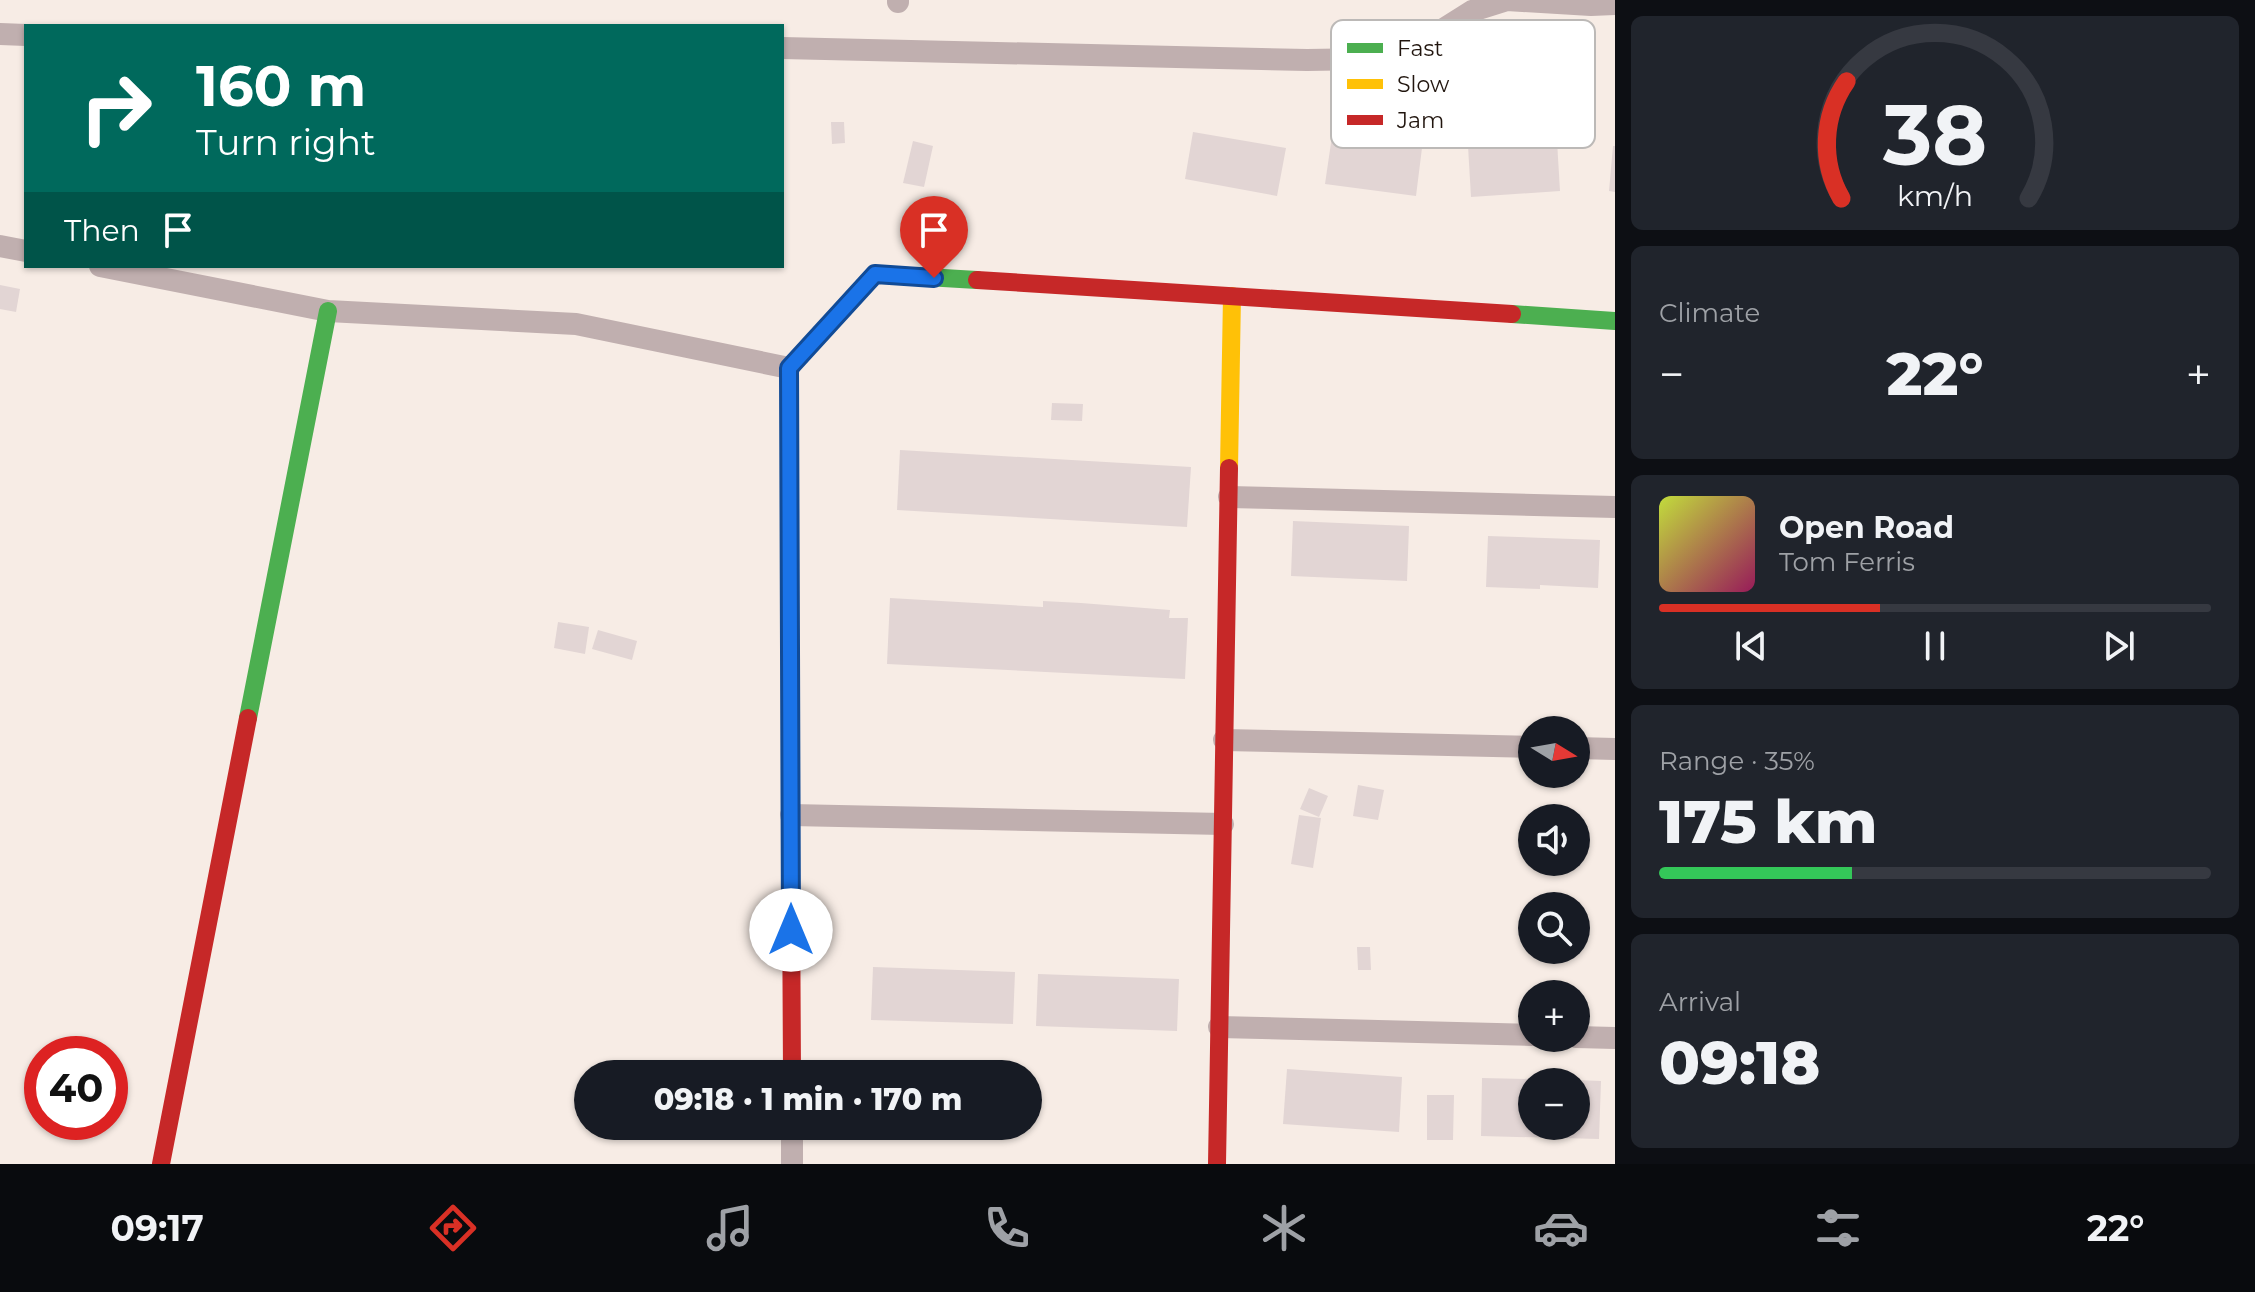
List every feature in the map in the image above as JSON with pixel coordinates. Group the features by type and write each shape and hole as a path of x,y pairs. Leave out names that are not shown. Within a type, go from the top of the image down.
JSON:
{"street":[{"path":"1458,20 1472,11 1507,0 1615,4"},
{"path":"0,34 24,35"},
{"path":"784,48 1331,60"},
{"path":"0,246 24,251"},
{"path":"110,268 328,311 576,324 789,368"},
{"path":"792,1060 789,368 875,274 1615,321"},
{"path":"1217,1164 1232,296"},
{"path":"161,1164 328,311"},
{"path":"1229,497 1615,507"},
{"path":"1224,740 1518,747"},
{"path":"1590,748 1615,749"},
{"path":"791,815 1223,824"},
{"path":"1219,1027 1518,1035"},
{"path":"1590,1037 1615,1038"},
{"path":"792,1140 792,1164"}],"building":[{"path":"831,122 844,122 845,143 832,144"},
{"path":"1193,132 1286,148 1277,196 1185,179"},
{"path":"913,141 933,146 924,187 903,183"},
{"path":"1331,143 1331,148 1422,148 1416,196 1325,184"},
{"path":"1615,146 1615,192 1609,191"},
{"path":"1468,148 1557,148 1560,191 1471,197"},
{"path":"0,285 20,289 16,312 0,309"},
{"path":"1052,403 1083,404 1082,421 1051,420"},
{"path":"900,450 1191,467 1187,527 897,510"},
{"path":"1293,521 1409,526 1407,581 1291,576"},
{"path":"1488,536 1600,540 1598,588 1540,585 1540,589 1486,587"},
{"path":"890,598 1043,607 1043,601 1170,610 1169,618 1188,618 1185,679 887,664"},
{"path":"558,622 589,627 585,654 554,648"},
{"path":"598,630 637,641 632,660 592,649"},
{"path":"1358,785 1384,790 1378,820 1353,816"},
{"path":"1309,788 1328,796 1319,817 1300,809"},
{"path":"1299,815 1321,818 1313,868 1291,864"},
{"path":"1357,947 1370,947 1371,970 1358,970"},
{"path":"873,967 1015,972 1013,1024 871,1020"},
{"path":"1038,974 1179,979 1177,1031 1036,1026"},
{"path":"1287,1069 1402,1077 1399,1132 1283,1124"},
{"path":"1482,1078 1518,1079 1518,1137 1481,1136"},
{"path":"1590,1081 1601,1081 1599,1139 1590,1139"},
{"path":"1427,1095 1454,1095 1453,1140 1427,1140"}],"traffic: fast":[{"path":"790,698 789,368 875,274 977,280"},
{"path":"248,718 328,311"},
{"path":"1512,314 1615,321"}],"traffic: slow":[{"path":"1229,468 1232,296"}],"traffic: jam":[{"path":"977,280 1512,314"},
{"path":"1217,1164 1229,468"},
{"path":"790,698 792,1060"},
{"path":"161,1164 248,718"}],"route":[{"path":"791,930 789,368 875,274 934,278"}]}
